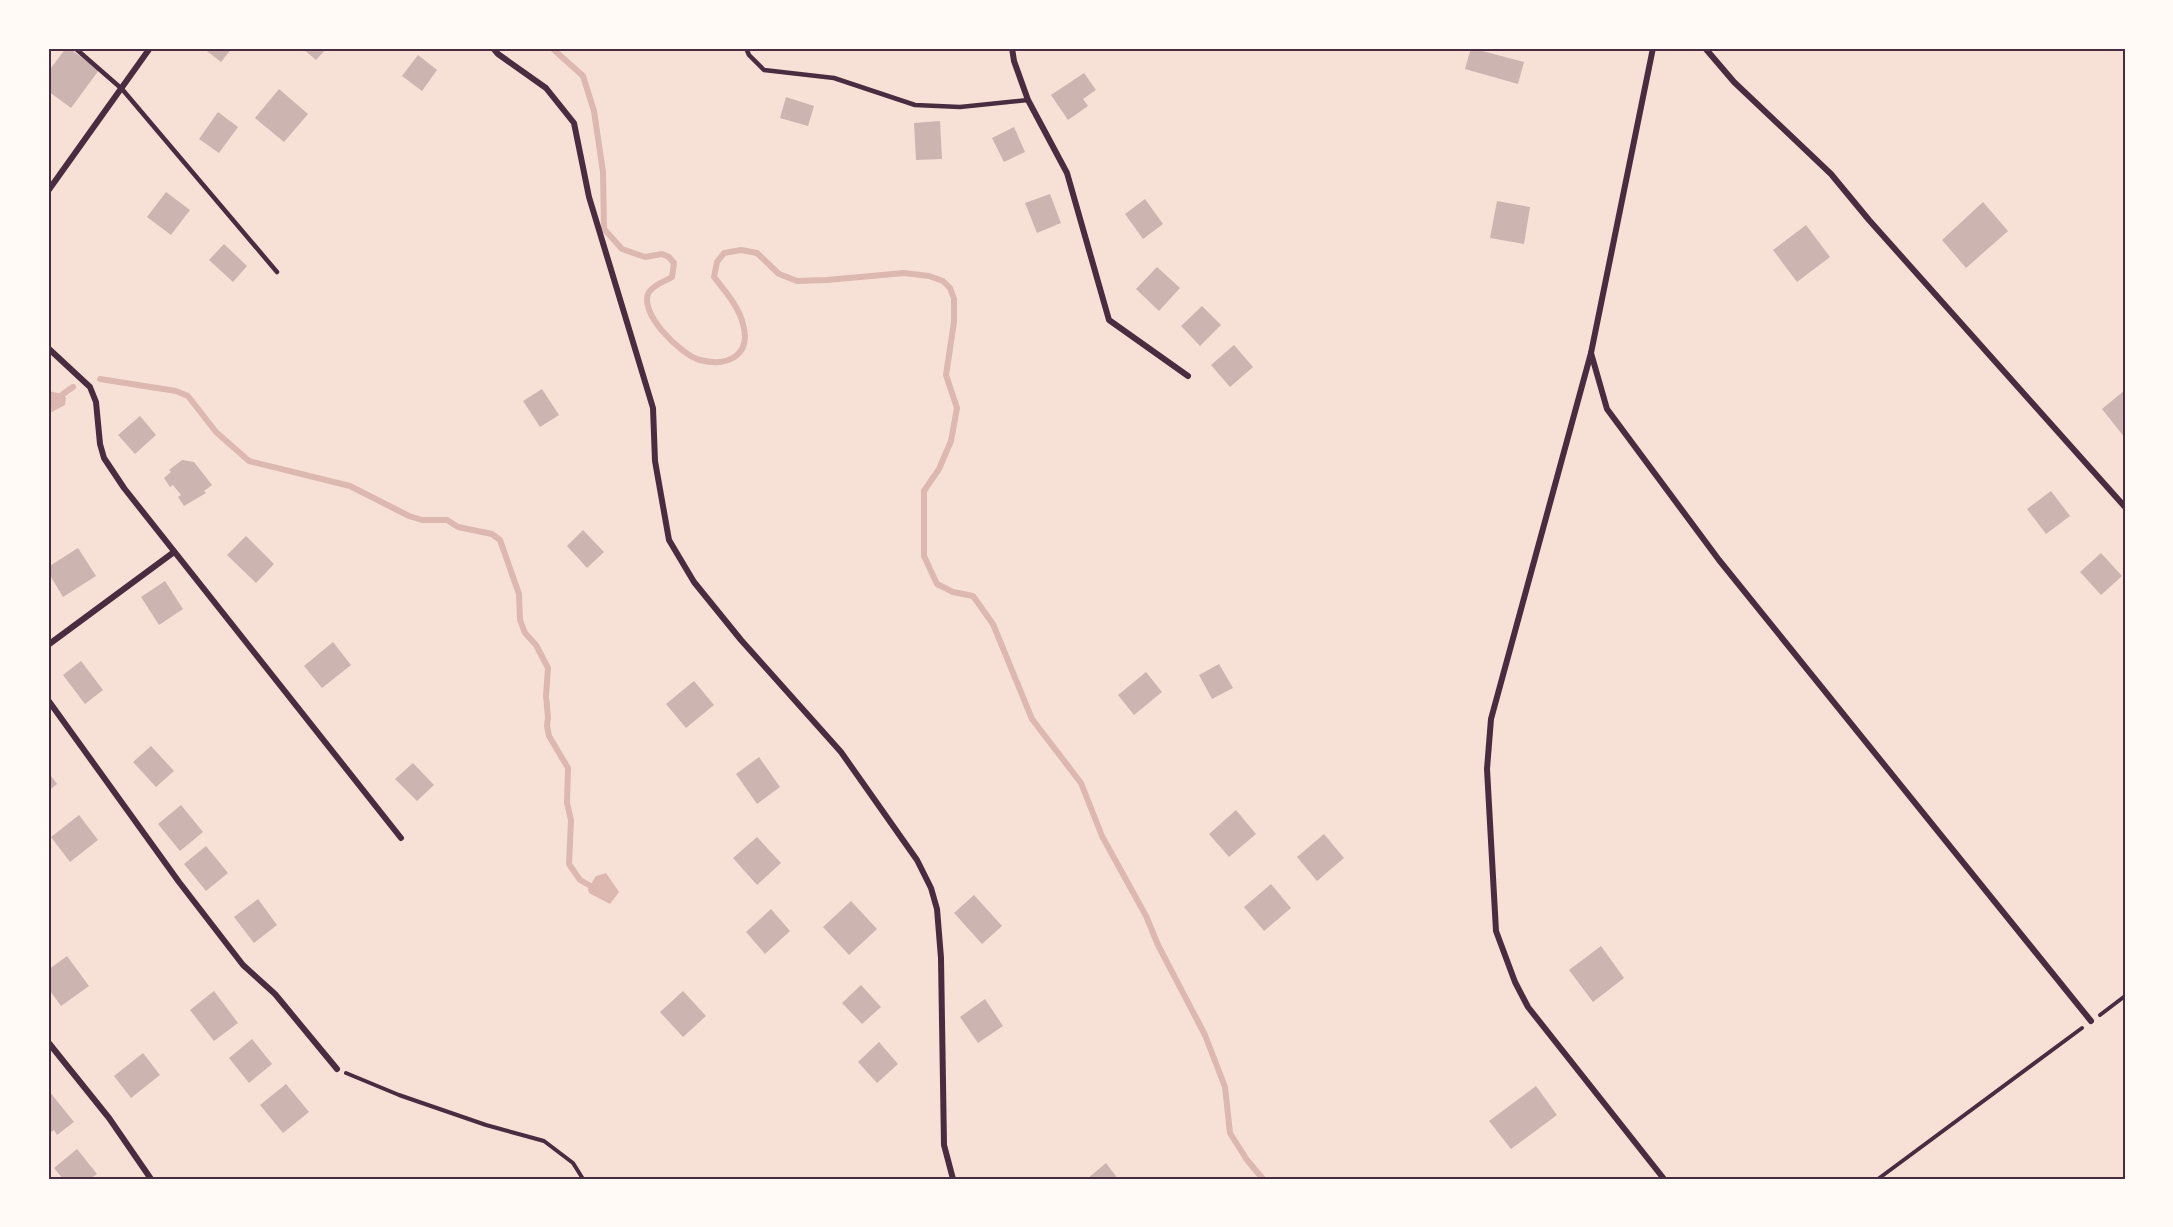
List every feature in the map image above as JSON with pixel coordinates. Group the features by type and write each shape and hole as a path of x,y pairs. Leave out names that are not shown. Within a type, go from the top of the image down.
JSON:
{"street":[{"path":"48,191 150,48"},
{"path":"493,48 546,88 574,123 589,197 653,408 655,461 669,540 694,582 841,752 916,860 931,888 937,909 941,958 944,1145 953,1179"},
{"path":"1012,48 1014,61 1028,100 1067,173 1109,320 1188,376"},
{"path":"1653,48 1591,353 1491,719 1487,769 1496,931 1515,982 1528,1006 1664,1179"},
{"path":"1705,48 1734,82 1831,174 1869,220 2125,507"},
{"path":"48,348 90,387 96,402 100,444 104,458 124,488 401,838"},
{"path":"1591,353 1607,409 1712,550 2091,1022"},
{"path":"48,645 174,552"},
{"path":"48,700 179,882 243,965 275,994 337,1069"},
{"path":"48,1042 109,1118 151,1179"}],"lane":[{"path":"75,48 122,89 277,272"},
{"path":"746,48 748,55 764,70 834,78 915,105 960,107 1028,100"}],"path":[{"path":"1878,1179 2125,996"},
{"path":"337,1069 399,1095 486,1125 544,1141 573,1163 583,1179"}],"shaded area":[{"path":"48,391 63,394 66,398 65,405 48,414"},
{"path":"606,873 619,892 610,904 589,893 588,889 596,876"}],"building":[{"path":"66,48 99,70 71,108 48,91 48,72"},
{"path":"203,48 232,48 221,62"},
{"path":"302,48 327,48 316,60"},
{"path":"1471,48 1524,62 1518,84 1465,69"},
{"path":"418,55 437,70 422,91 402,76"},
{"path":"1084,73 1096,90 1083,99 1088,106 1068,120 1051,95"},
{"path":"279,89 308,114 284,142 255,118"},
{"path":"786,97 814,106 808,126 780,118"},
{"path":"218,112 238,127 219,153 199,139"},
{"path":"940,121 942,159 916,160 914,123"},
{"path":"1014,127 1025,152 1004,162 992,138"},
{"path":"166,192 190,210 171,235 147,217"},
{"path":"1050,194 1061,223 1037,233 1025,203"},
{"path":"1145,199 1163,224 1143,239 1125,214"},
{"path":"1497,201 1530,207 1524,244 1490,238"},
{"path":"1983,202 2008,231 1966,268 1942,240"},
{"path":"1806,225 1830,257 1797,282 1773,250"},
{"path":"224,244 247,266 233,282 209,260"},
{"path":"1157,267 1180,288 1159,311 1136,289"},
{"path":"1202,306 1221,325 1200,346 1181,326"},
{"path":"1234,345 1253,367 1230,387 1211,365"},
{"path":"542,389 559,415 540,427 523,401"},
{"path":"2125,390 2125,438 2102,409"},
{"path":"140,416 156,435 135,454 118,435"},
{"path":"182,460 194,462 212,485 204,491 206,493 184,506 178,497 181,495 173,485 170,487 164,478 171,472 169,470"},
{"path":"2051,491 2070,516 2046,534 2027,509"},
{"path":"583,530 604,552 587,568 567,546"},
{"path":"246,536 274,564 256,583 227,555"},
{"path":"78,548 96,576 63,597 48,572 48,567"},
{"path":"2101,553 2122,576 2101,595 2080,572"},
{"path":"165,581 183,609 159,625 141,597"},
{"path":"333,642 351,665 322,688 304,666"},
{"path":"81,661 103,690 85,704 63,675"},
{"path":"1219,664 1233,688 1212,699 1199,675"},
{"path":"1146,672 1162,692 1134,715 1118,695"},
{"path":"694,681 714,705 686,728 666,704"},
{"path":"151,746 174,771 156,787 133,762"},
{"path":"759,757 780,787 757,804 736,774"},
{"path":"413,763 434,785 417,801 395,779"},
{"path":"48,772 57,784 48,791"},
{"path":"181,805 203,832 180,851 158,824"},
{"path":"1236,810 1256,834 1229,857 1209,834"},
{"path":"79,815 98,840 70,862 51,837"},
{"path":"1324,834 1344,858 1317,881 1297,857"},
{"path":"757,837 781,863 757,885 733,858"},
{"path":"206,846 228,873 206,891 184,864"},
{"path":"1271,884 1291,908 1264,931 1244,907"},
{"path":"974,895 1002,926 982,944 954,913"},
{"path":"258,899 277,925 254,943 234,917"},
{"path":"851,901 877,929 849,955 823,927"},
{"path":"771,909 790,931 765,954 746,932"},
{"path":"1601,946 1624,978 1593,1002 1569,970"},
{"path":"67,956 89,986 61,1006 48,988 48,970"},
{"path":"861,985 881,1007 862,1024 842,1003"},
{"path":"214,991 238,1023 214,1041 190,1010"},
{"path":"683,991 706,1016 683,1037 660,1012"},
{"path":"985,999 1003,1026 978,1043 960,1017"},
{"path":"252,1039 272,1064 249,1083 229,1058"},
{"path":"879,1042 898,1064 877,1083 858,1062"},
{"path":"143,1053 160,1075 131,1098 114,1076"},
{"path":"286,1084 309,1112 283,1133 260,1105"},
{"path":"1536,1086 1557,1115 1511,1149 1489,1121"},
{"path":"49,1091 74,1122 57,1135 54,1130 48,1134"},
{"path":"77,1149 97,1174 90,1179 63,1179 54,1168"},
{"path":"1106,1163 1118,1179 1087,1179"}],"waterway":[{"path":"552,48 583,76 594,111 603,172 604,229 622,249 645,257 662,254 674,263 672,277 651,289 647,300 655,321 672,342 682,350 700,360 719,362 735,357 744,344 745,335 738,311 714,277 717,262 724,253 741,250 757,253 779,274 797,281 904,273 929,276 943,281 950,288 954,299 954,322 946,375 957,408 951,441 939,469 924,491 924,556 937,584 953,592 973,596 993,624 1032,719 1081,783 1102,836 1146,916 1158,945 1205,1035 1225,1087 1230,1133 1247,1160 1263,1179"},
{"path":"100,379 176,391 188,396 216,432 249,461 350,486 409,516 422,520 447,520 458,527 492,534 500,540 519,594 520,620 525,633 536,645 548,668 547,726 549,736 568,768 567,803 571,820 569,864 580,880 589,885"},
{"path":"63,394 73,387"}]}
